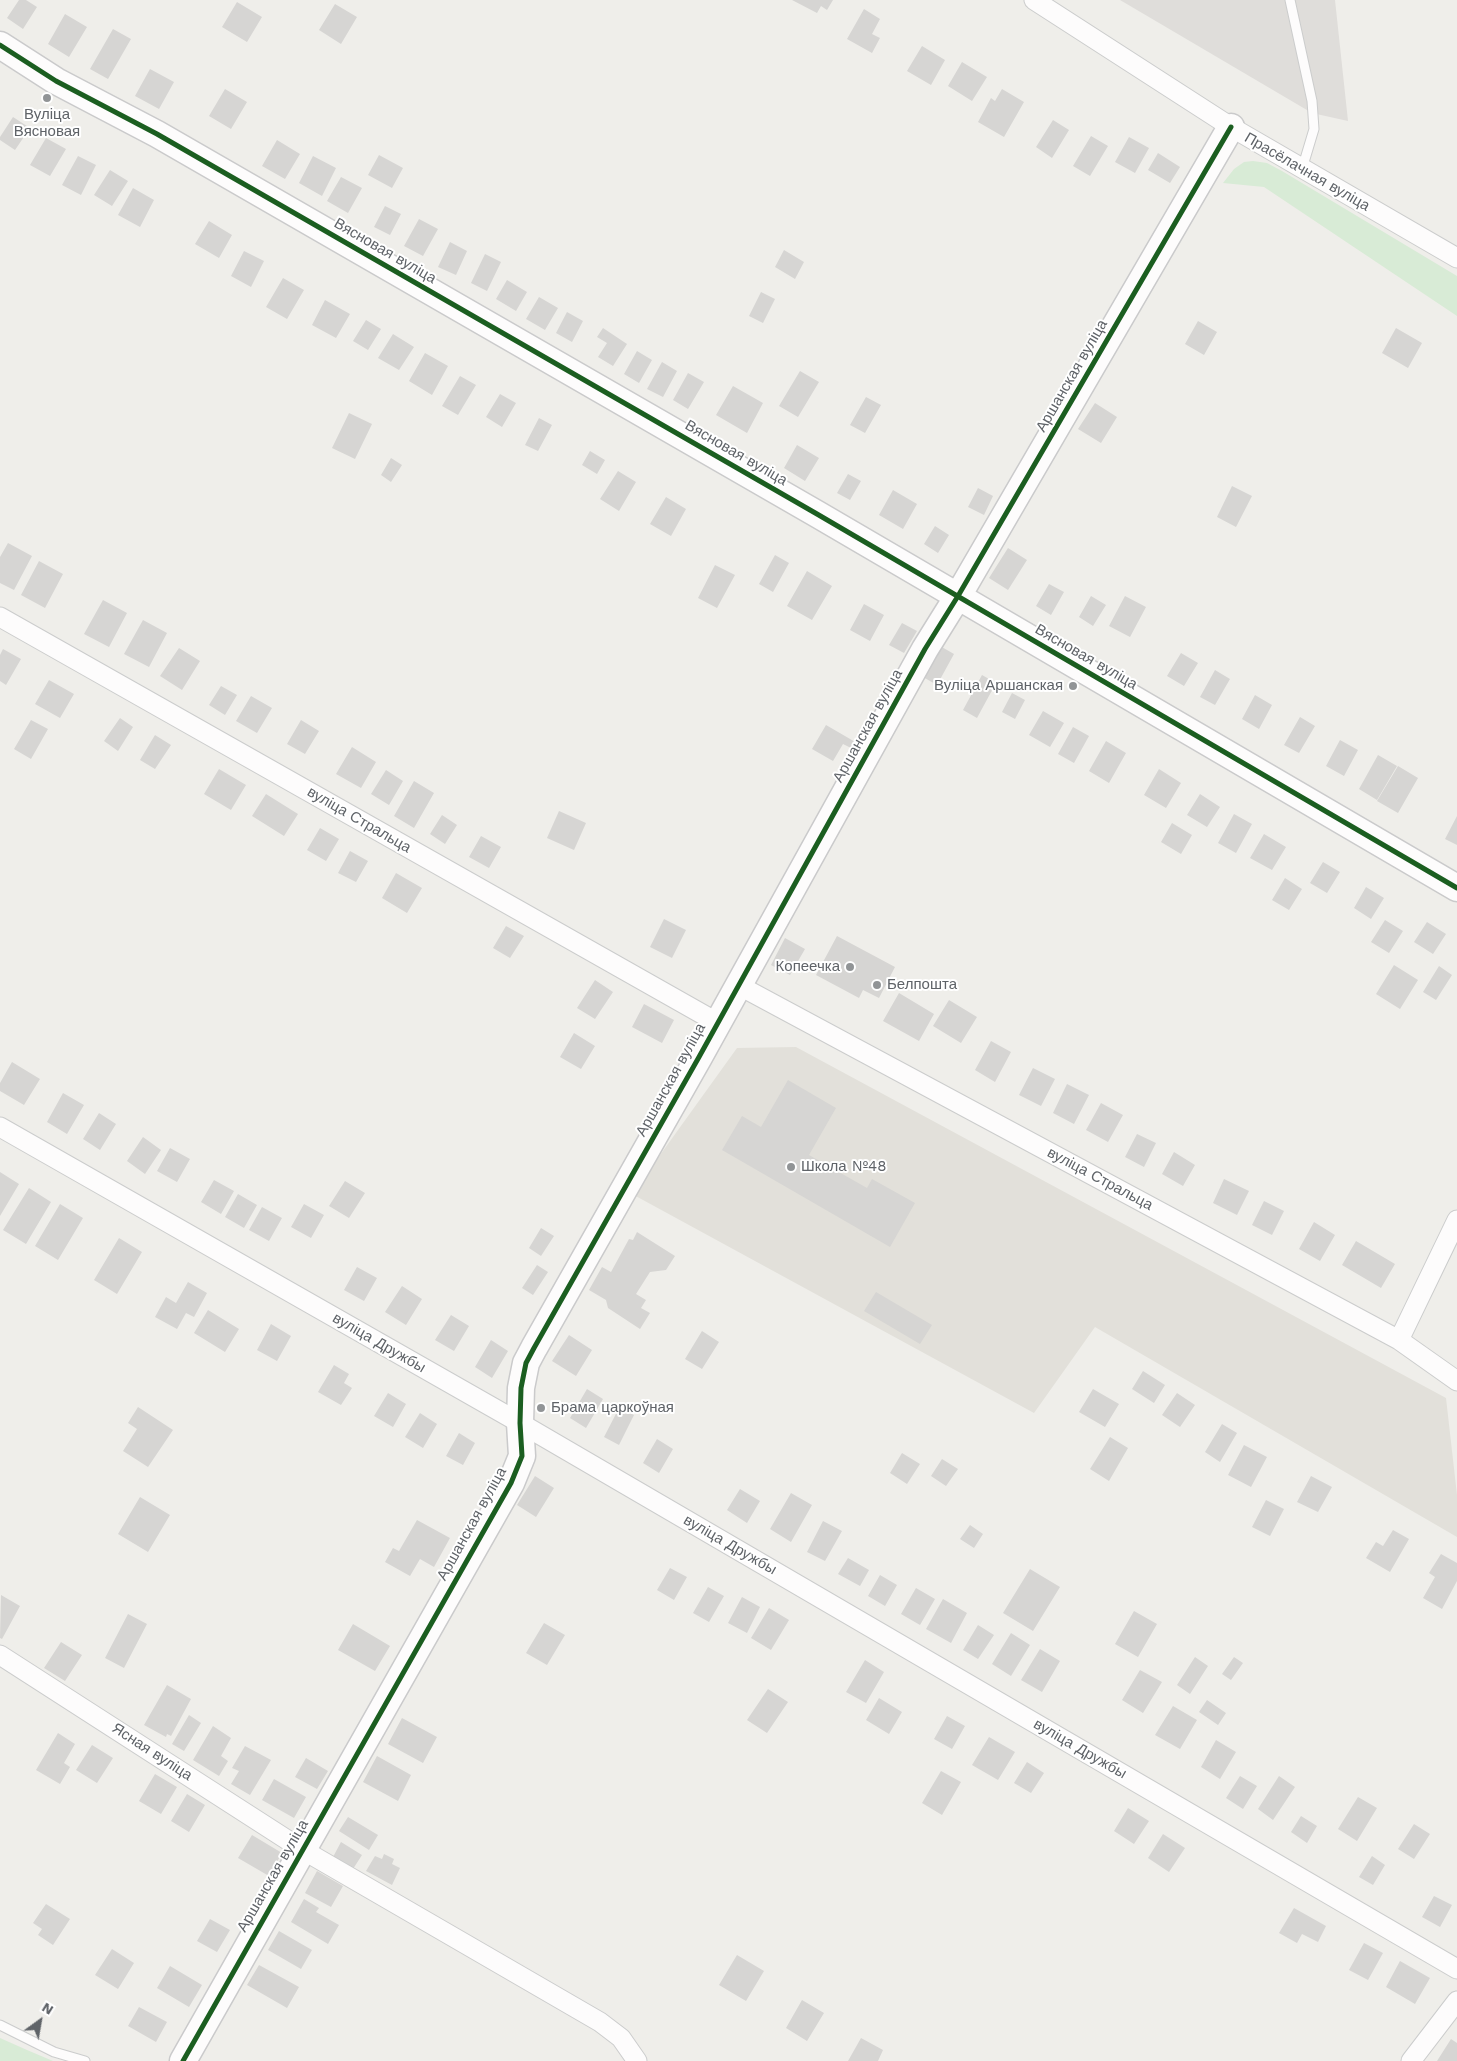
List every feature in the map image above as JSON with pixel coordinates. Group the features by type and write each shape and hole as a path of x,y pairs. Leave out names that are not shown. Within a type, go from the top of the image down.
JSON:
{"street":[{"name":"Прасёлачная вуліца","path":"1034,0 1231,127 1302,170 1457,258"},
{"name":"Вясновая вуліца","path":"0,45 56,81 174,144 958,596 1457,888"},
{"name":"Аршанская вуліца","path":"183,2061 511,1483 522,1456 521,1388 526,1363 718,1023 925,648 958,596 1231,127"},
{"name":"вуліца Стральца","path":"0,617 718,1023"},
{"name":"вуліца Стральца","path":"738,985 1398,1340 1457,1380"},
{"name":"вуліца Дружбы","path":"0,1127 520,1422 1457,1969"},
{"path":"1398,1340 1457,1220"},
{"name":"Ясная вуліца","path":"0,1656 303,1850 600,2022 621,2038 637,2061"},
{"path":"1411,2061 1457,2001"}],"lane":[{"path":"1290,0 1312,102 1314,129 1302,170"},
{"path":"0,2024 54,2052 85,2061"}],"shaded area":[{"path":"1120,0 1335,0 1348,121 1312,113"},
{"path":"796,1047 1446,1398 1457,1495 1457,1537 1095,1327 1034,1413 632,1194 737,1048"}],"green space":[{"path":"1244,162 1267,163 1282,171 1457,276 1457,316 1264,187 1223,183 1234,169"},
{"path":"0,2038 27,2050 53,2061 0,2061"}],"building":[{"path":"19,0 26,0 37,7 23,29 7,18"},
{"path":"792,0 833,0 827,10 821,6 817,13"},
{"path":"237,2 262,17 247,42 222,27"},
{"path":"335,4 357,17 341,44 319,30"},
{"path":"864,9 880,19 872,34 880,38 872,53 847,39"},
{"path":"65,14 87,27 69,57 48,44"},
{"path":"113,29 131,39 108,79 90,69"},
{"path":"922,46 945,60 931,85 907,71"},
{"path":"962,62 987,77 972,101 948,86"},
{"path":"150,69 174,82 159,109 135,96"},
{"path":"225,89 247,102 231,129 209,116"},
{"path":"1002,89 1024,102 1004,137 978,122 991,98 995,101"},
{"path":"13,117 30,128 15,150 0,140"},
{"path":"1053,120 1069,130 1052,158 1036,147"},
{"path":"1091,136 1108,146 1090,176 1073,166"},
{"path":"1129,137 1149,148 1135,173 1115,162"},
{"path":"46,138 66,149 50,176 30,165"},
{"path":"277,140 300,154 285,179 262,166"},
{"path":"1158,153 1180,167 1170,183 1148,170"},
{"path":"379,155 403,168 392,188 368,175"},
{"path":"78,156 96,165 81,195 62,185"},
{"path":"313,156 336,168 322,196 299,183"},
{"path":"110,170 128,181 112,206 94,195"},
{"path":"341,177 362,188 348,213 327,201"},
{"path":"133,188 154,200 140,227 118,215"},
{"path":"385,206 401,214 390,235 374,227"},
{"path":"419,219 438,229 423,256 404,246"},
{"path":"209,221 232,235 219,258 195,244"},
{"path":"450,242 467,251 456,275 438,267"},
{"path":"784,250 804,262 795,279 775,267"},
{"path":"244,251 264,261 251,287 231,276"},
{"path":"485,254 501,262 487,291 471,283"},
{"path":"283,278 304,290 287,319 266,307"},
{"path":"507,280 527,292 516,311 496,299"},
{"path":"761,292 775,299 763,323 749,316"},
{"path":"539,297 558,308 545,330 526,319"},
{"path":"325,300 350,314 336,338 312,325"},
{"path":"567,312 583,321 572,342 556,333"},
{"path":"366,320 381,329 368,350 353,341"},
{"path":"1198,321 1217,332 1204,355 1185,344"},
{"path":"603,328 627,344 613,366 598,357 607,343 597,337"},
{"path":"1396,328 1422,343 1408,368 1382,353"},
{"path":"393,334 414,347 399,370 378,358"},
{"path":"637,351 652,360 639,383 624,374"},
{"path":"425,353 448,366 432,395 409,381"},
{"path":"662,362 677,371 663,397 647,389"},
{"path":"800,371 819,382 798,417 779,406"},
{"path":"688,373 704,382 688,409 673,400"},
{"path":"460,376 476,385 458,415 442,406"},
{"path":"733,386 763,403 747,433 716,415"},
{"path":"500,394 516,403 502,427 486,417"},
{"path":"866,397 881,405 865,433 850,425"},
{"path":"1095,403 1117,417 1101,443 1078,429"},
{"path":"349,413 372,424 355,459 332,448"},
{"path":"539,418 552,425 538,451 525,445"},
{"path":"797,445 819,458 805,481 784,468"},
{"path":"590,451 605,460 597,474 582,465"},
{"path":"391,458 402,465 391,482 381,475"},
{"path":"618,471 636,482 619,511 600,499"},
{"path":"848,474 861,481 850,500 837,493"},
{"path":"1232,486 1252,496 1236,527 1217,517"},
{"path":"978,488 993,496 984,515 968,507"},
{"path":"893,490 917,504 903,529 879,515"},
{"path":"666,497 686,509 671,536 650,524"},
{"path":"935,526 949,535 938,553 924,544"},
{"path":"8,543 32,556 14,590 0,583 0,557"},
{"path":"1008,548 1027,560 1008,590 989,578"},
{"path":"775,555 789,563 773,592 759,584"},
{"path":"39,561 63,574 45,608 21,595"},
{"path":"715,565 735,575 717,608 698,598"},
{"path":"807,571 832,586 812,620 787,606"},
{"path":"1049,584 1064,592 1051,615 1036,606"},
{"path":"1091,596 1106,605 1093,626 1079,617"},
{"path":"1125,596 1146,607 1130,637 1109,626"},
{"path":"103,600 127,613 109,647 84,634"},
{"path":"864,604 884,615 870,641 850,630"},
{"path":"143,620 167,633 149,667 124,654"},
{"path":"902,623 917,631 904,653 889,645"},
{"path":"940,646 954,654 937,685 923,677"},
{"path":"179,648 200,661 182,690 160,676"},
{"path":"3,649 21,659 6,685 0,681 0,655"},
{"path":"1181,653 1198,663 1184,686 1167,676"},
{"path":"1215,670 1230,679 1215,705 1200,697"},
{"path":"982,675 996,683 977,718 963,710"},
{"path":"49,680 74,694 60,718 35,704"},
{"path":"221,686 237,695 225,715 209,705"},
{"path":"1012,693 1025,700 1015,719 1002,712"},
{"path":"1255,695 1272,705 1259,729 1242,719"},
{"path":"251,696 272,708 257,733 236,721"},
{"path":"1043,711 1064,723 1050,747 1029,735"},
{"path":"1300,717 1315,726 1299,753 1284,745"},
{"path":"120,718 133,727 118,751 104,741"},
{"path":"31,720 48,729 31,759 14,749"},
{"path":"301,720 319,731 305,754 287,744"},
{"path":"826,725 857,743 853,749 843,744 833,761 812,749"},
{"path":"1073,727 1089,736 1074,763 1058,754"},
{"path":"155,735 171,745 155,769 140,760"},
{"path":"1340,740 1358,750 1344,776 1326,766"},
{"path":"1106,741 1126,753 1109,783 1089,771"},
{"path":"352,747 376,762 361,788 336,774"},
{"path":"1378,755 1397,766 1377,800 1359,789"},
{"path":"1398,766 1418,778 1398,813 1377,801"},
{"path":"219,769 246,785 231,810 204,794"},
{"path":"1159,769 1181,783 1166,808 1144,795"},
{"path":"386,770 403,781 389,805 371,794"},
{"path":"414,781 434,793 414,828 394,816"},
{"path":"266,794 298,814 284,836 252,816"},
{"path":"1200,794 1220,807 1207,827 1187,815"},
{"path":"559,811 586,823 574,850 547,838"},
{"path":"1234,814 1252,824 1236,853 1218,843"},
{"path":"442,815 457,825 445,844 430,834"},
{"path":"1457,816 1457,845 1445,839"},
{"path":"1172,823 1192,835 1181,854 1161,842"},
{"path":"320,828 339,839 326,861 307,850"},
{"path":"1264,834 1286,847 1272,870 1250,858"},
{"path":"481,836 501,847 489,868 469,857"},
{"path":"350,851 368,861 356,882 338,873"},
{"path":"1323,862 1340,872 1327,893 1310,883"},
{"path":"396,873 422,888 407,913 382,898"},
{"path":"1285,878 1302,889 1289,910 1272,900"},
{"path":"1366,887 1384,898 1371,919 1354,908"},
{"path":"664,919 686,930 672,958 650,947"},
{"path":"1385,920 1403,931 1389,953 1371,942"},
{"path":"1427,922 1446,934 1433,954 1414,942"},
{"path":"506,926 524,936 510,958 493,948"},
{"path":"837,936 895,967 879,998 863,990 859,998 816,975"},
{"path":"785,938 805,949 790,975 771,965"},
{"path":"1394,965 1418,980 1400,1009 1376,994"},
{"path":"1439,966 1452,975 1436,1000 1423,992"},
{"path":"595,980 613,992 595,1019 577,1008"},
{"path":"899,993 934,1014 919,1041 883,1021"},
{"path":"949,1000 977,1017 961,1043 933,1026"},
{"path":"644,1004 674,1020 662,1043 632,1027"},
{"path":"574,1033 595,1046 581,1069 560,1057"},
{"path":"991,1041 1011,1052 995,1082 975,1070"},
{"path":"12,1062 40,1079 24,1105 0,1091 0,1083"},
{"path":"1033,1068 1055,1079 1041,1106 1019,1095"},
{"name":"Школа №48","path":"788,1080 836,1108 809,1155 867,1188 872,1179 915,1203 890,1247 722,1150 742,1116 761,1127"},
{"path":"1067,1084 1089,1095 1074,1124 1053,1113"},
{"path":"63,1093 84,1105 67,1134 47,1122"},
{"path":"1101,1103 1123,1115 1108,1142 1086,1130"},
{"path":"99,1113 116,1124 100,1150 83,1139"},
{"path":"1137,1134 1156,1143 1144,1167 1125,1157"},
{"path":"143,1137 161,1150 145,1174 127,1161"},
{"path":"170,1148 190,1159 177,1182 157,1171"},
{"path":"1174,1152 1195,1165 1183,1186 1162,1174"},
{"path":"0,1172 19,1184 0,1216"},
{"path":"1224,1179 1249,1191 1237,1215 1213,1203"},
{"path":"214,1180 234,1191 221,1214 201,1202"},
{"path":"345,1181 365,1193 349,1218 329,1206"},
{"path":"29,1188 51,1202 26,1244 3,1230"},
{"path":"238,1194 257,1205 244,1228 225,1217"},
{"path":"1264,1201 1284,1211 1272,1235 1252,1225"},
{"path":"60,1204 83,1218 58,1260 35,1246"},
{"path":"304,1204 324,1215 311,1238 291,1227"},
{"path":"262,1207 282,1218 269,1241 249,1230"},
{"path":"1314,1222 1335,1235 1320,1261 1299,1249"},
{"path":"541,1228 554,1236 541,1256 529,1248"},
{"path":"637,1232 675,1256 666,1270 650,1272 636,1294 646,1300 641,1308 650,1313 640,1329 608,1308 606,1300 589,1290 602,1267 611,1272 629,1239 633,1240"},
{"path":"119,1238 142,1252 117,1294 94,1280"},
{"path":"1356,1241 1395,1264 1381,1288 1342,1265"},
{"path":"537,1265 548,1272 533,1295 522,1288"},
{"path":"357,1267 377,1278 364,1301 344,1290"},
{"path":"188,1282 207,1293 194,1317 186,1313 177,1329 155,1317 166,1297 176,1303"},
{"path":"402,1286 422,1299 406,1325 385,1312"},
{"path":"876,1292 932,1325 920,1344 864,1311"},
{"path":"208,1310 239,1329 225,1352 194,1333"},
{"path":"451,1315 469,1326 454,1351 435,1340"},
{"path":"271,1324 291,1336 277,1361 257,1350"},
{"path":"702,1331 719,1342 702,1369 685,1359"},
{"path":"569,1335 592,1350 576,1376 552,1361"},
{"path":"491,1340 508,1351 492,1378 475,1367"},
{"path":"334,1365 349,1374 344,1383 352,1388 341,1405 318,1392"},
{"path":"1143,1371 1165,1385 1154,1403 1132,1389"},
{"path":"587,1389 603,1399 586,1428 570,1418"},
{"path":"1093,1389 1119,1404 1105,1427 1079,1412"},
{"path":"388,1393 406,1404 393,1427 374,1416"},
{"path":"1177,1393 1195,1405 1180,1427 1162,1415"},
{"path":"138,1407 173,1430 148,1467 123,1451 137,1429 128,1423"},
{"path":"619,1408 634,1415 619,1445 604,1437"},
{"path":"420,1413 437,1424 423,1448 405,1437"},
{"path":"1222,1424 1237,1433 1220,1462 1205,1452"},
{"path":"459,1433 475,1443 463,1465 446,1456"},
{"path":"1110,1437 1128,1448 1109,1481 1090,1469"},
{"path":"657,1439 673,1449 659,1473 643,1463"},
{"path":"1244,1445 1267,1457 1251,1487 1228,1475"},
{"path":"902,1453 920,1464 907,1484 890,1473"},
{"path":"942,1459 958,1469 946,1486 931,1476"},
{"path":"535,1476 554,1488 536,1517 517,1505"},
{"path":"1311,1476 1332,1487 1318,1512 1297,1502"},
{"path":"740,1489 760,1501 747,1523 727,1510"},
{"path":"791,1493 812,1505 791,1542 770,1529"},
{"path":"140,1497 170,1515 148,1552 118,1534"},
{"path":"1266,1500 1284,1509 1270,1536 1252,1527"},
{"path":"417,1520 450,1538 434,1567 420,1559 410,1576 385,1562 393,1548 399,1551"},
{"path":"823,1521 842,1531 825,1561 807,1552"},
{"path":"970,1525 983,1534 974,1548 960,1539"},
{"path":"1393,1530 1409,1539 1390,1572 1366,1558 1376,1542 1383,1546"},
{"path":"1441,1554 1457,1563 1457,1581 1442,1609 1423,1598 1435,1577 1429,1573"},
{"path":"848,1558 869,1570 860,1586 838,1574"},
{"path":"670,1568 687,1577 674,1600 657,1590"},
{"path":"1030,1569 1060,1587 1033,1631 1003,1613"},
{"path":"880,1575 897,1585 885,1606 868,1596"},
{"path":"708,1587 724,1596 709,1622 693,1613"},
{"path":"916,1588 935,1599 920,1625 901,1614"},
{"path":"1,1595 20,1606 2,1639 0,1638"},
{"path":"742,1597 760,1607 747,1633 728,1623"},
{"path":"943,1599 967,1613 951,1643 926,1629"},
{"path":"769,1608 789,1620 771,1650 751,1638"},
{"path":"1134,1611 1157,1624 1138,1657 1115,1644"},
{"path":"128,1614 147,1624 124,1668 105,1658"},
{"path":"544,1623 565,1635 547,1665 526,1653"},
{"path":"353,1624 390,1646 375,1671 338,1650"},
{"path":"978,1625 994,1635 978,1659 963,1650"},
{"path":"1011,1633 1030,1645 1011,1676 992,1664"},
{"path":"61,1642 82,1655 65,1681 44,1668"},
{"path":"1040,1649 1060,1661 1042,1692 1021,1680"},
{"path":"1195,1657 1208,1666 1190,1694 1177,1685"},
{"path":"1234,1657 1243,1663 1231,1680 1222,1674"},
{"path":"865,1660 884,1672 866,1703 846,1692"},
{"path":"1140,1670 1162,1682 1143,1713 1122,1700"},
{"path":"167,1685 191,1699 171,1736 167,1734 166,1737 144,1725"},
{"path":"768,1689 788,1702 767,1733 747,1720"},
{"path":"879,1698 902,1712 889,1734 866,1720"},
{"path":"1207,1700 1226,1713 1218,1725 1199,1712"},
{"path":"1173,1706 1197,1720 1180,1749 1155,1735"},
{"path":"189,1715 201,1723 184,1751 172,1744"},
{"path":"947,1716 965,1726 952,1749 934,1739"},
{"path":"402,1718 437,1737 423,1763 388,1744"},
{"path":"213,1726 231,1738 221,1756 228,1761 219,1776 193,1760"},
{"path":"58,1733 75,1744 64,1763 70,1767 60,1784 36,1770"},
{"path":"989,1737 1015,1752 998,1780 972,1765"},
{"path":"1216,1740 1236,1752 1220,1779 1201,1767"},
{"path":"92,1745 113,1758 97,1783 76,1770"},
{"path":"245,1746 271,1760 250,1795 231,1784 239,1771 232,1768"},
{"path":"377,1756 411,1775 398,1801 363,1782"},
{"path":"306,1758 328,1771 317,1789 295,1777"},
{"path":"1027,1762 1044,1773 1031,1793 1014,1783"},
{"path":"941,1771 961,1782 942,1815 922,1803"},
{"path":"155,1774 177,1787 161,1814 139,1801"},
{"path":"1240,1776 1257,1786 1243,1809 1226,1798"},
{"path":"1279,1776 1295,1787 1273,1820 1258,1809"},
{"path":"274,1779 306,1797 294,1818 262,1800"},
{"path":"187,1794 205,1805 189,1832 171,1821"},
{"path":"1358,1797 1377,1808 1357,1841 1338,1829"},
{"path":"1128,1808 1149,1821 1134,1844 1114,1831"},
{"path":"1301,1816 1317,1826 1307,1843 1291,1832"},
{"path":"348,1817 378,1835 369,1850 339,1831"},
{"path":"1414,1824 1430,1834 1414,1859 1398,1849"},
{"path":"1163,1834 1185,1848 1169,1872 1148,1858"},
{"path":"252,1835 282,1853 269,1876 238,1858"},
{"path":"341,1842 362,1855 353,1869 333,1857"},
{"path":"384,1854 394,1859 392,1864 400,1868 392,1885 366,1871 375,1856 382,1859"},
{"path":"1372,1856 1385,1865 1373,1885 1359,1877"},
{"path":"317,1871 343,1886 331,1907 305,1893"},
{"path":"1434,1896 1452,1905 1440,1927 1422,1917"},
{"path":"304,1899 319,1908 316,1912 339,1925 328,1944 291,1922"},
{"path":"46,1904 70,1919 53,1945 38,1935 42,1929 33,1923"},
{"path":"1294,1908 1326,1926 1318,1942 1302,1934 1297,1943 1279,1933"},
{"path":"210,1919 230,1930 217,1952 197,1941"},
{"path":"279,1931 312,1950 301,1969 268,1950"},
{"path":"1364,1943 1383,1953 1368,1980 1349,1970"},
{"path":"112,1949 134,1963 118,1989 95,1975"},
{"path":"737,1955 764,1971 746,2001 719,1985"},
{"path":"1400,1961 1430,1978 1415,2004 1386,1987"},
{"path":"259,1965 299,1987 287,2008 247,1985"},
{"path":"170,1966 202,1985 189,2007 157,1988"},
{"path":"802,2000 824,2013 807,2041 786,2028"},
{"path":"139,2007 167,2022 156,2042 128,2026"},
{"path":"861,2038 883,2050 878,2061 848,2061"},
{"path":"1451,2039 1457,2043 1457,2061 1437,2061"}],"cycle path":[{"path":"0,45 56,81 157,134 817,514 1457,888"},
{"path":"183,2061 511,1483 522,1456 520,1423 521,1388 526,1363 534,1348 699,1057 925,649 958,596 1231,127"}],"place":[{"name":"Вуліца Вясновая","path":"47,98"},
{"name":"Вуліца Аршанская","path":"1073,686"},
{"name":"Копеечка","path":"850,967"},
{"name":"Белпошта","path":"877,985"},
{"name":"Школа №48","path":"791,1167"},
{"name":"Брама царкоўная","path":"541,1408"}]}
